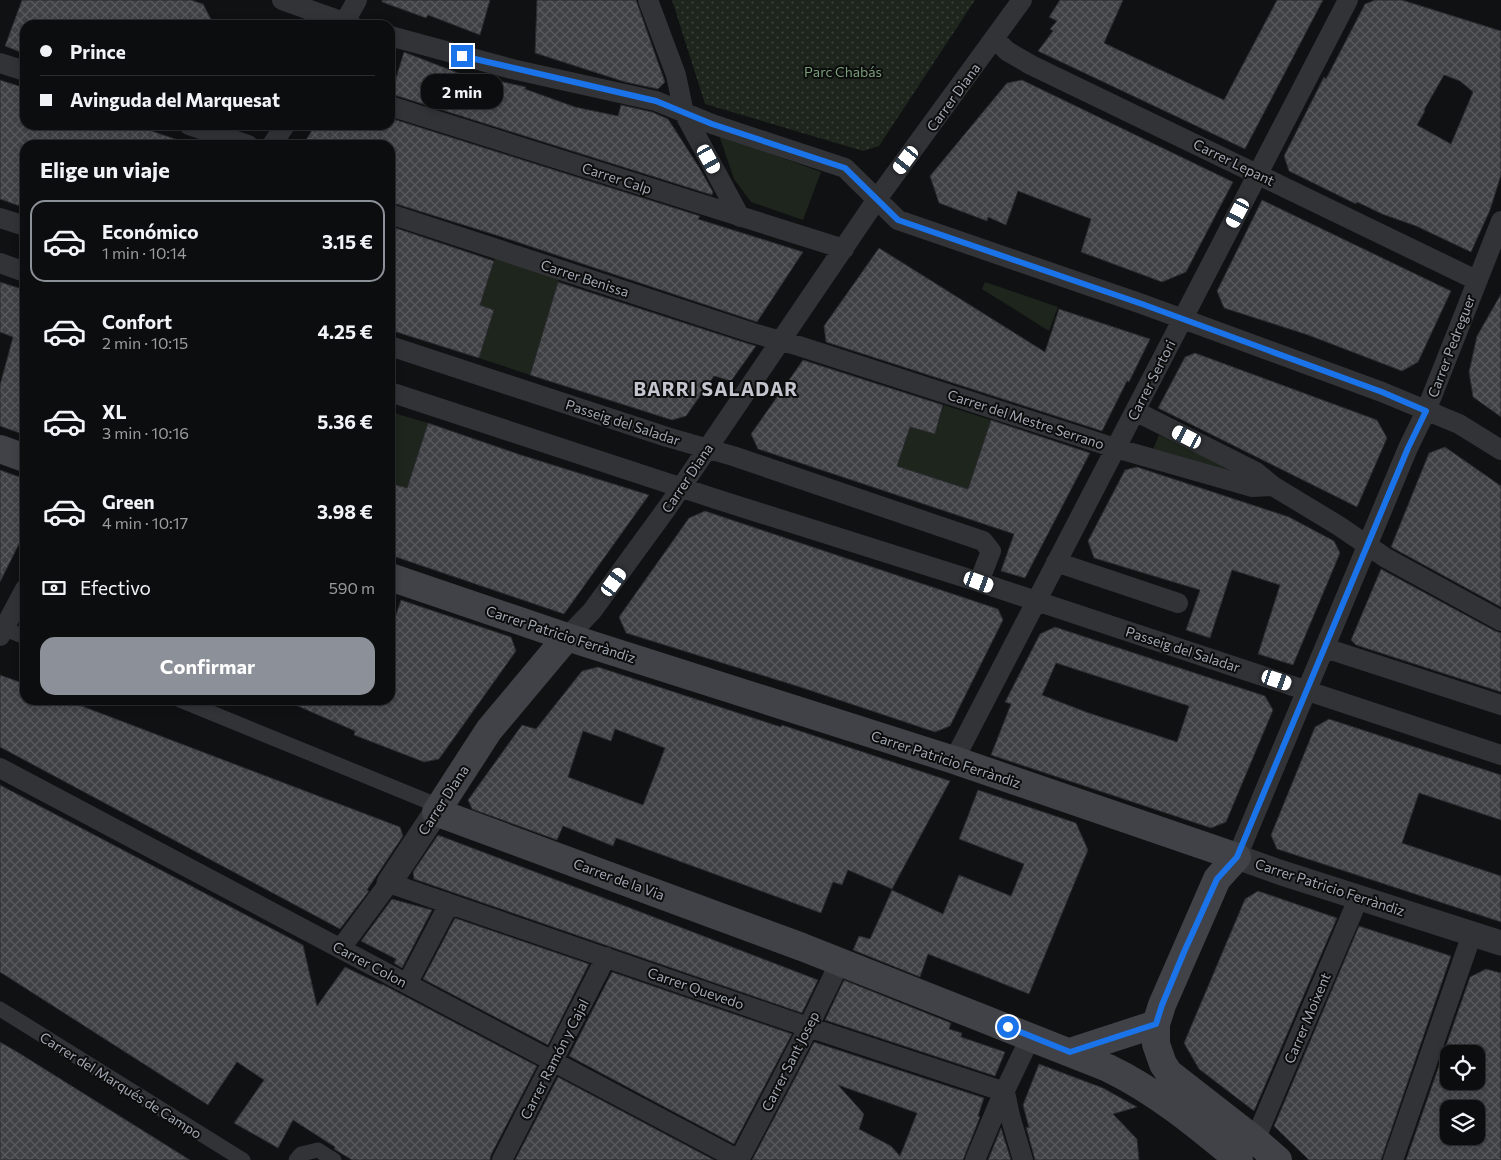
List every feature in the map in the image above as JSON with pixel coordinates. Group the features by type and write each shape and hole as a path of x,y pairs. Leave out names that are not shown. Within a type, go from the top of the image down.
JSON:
{"main road":[{"path":"0,449 20,456"},
{"name":"Carrer Patricio Ferràndiz","path":"395,580 567,638 954,760 1237,857"},
{"name":"Carrer Diana","path":"437,809 494,725 567,638"},
{"name":"Carrer de la Via","path":"437,809 840,962"},
{"path":"1237,857 1217,879 1180,961 1156,1024 1156,1044 1163,1064 1169,1073 1247,1150"},
{"path":"840,962 1108,1068 1128,1078 1247,1150 1278,1160"},
{"path":"1070,1052 1156,1024"}],"street":[{"path":"282,0 336,20"},
{"path":"349,20 357,0"},
{"path":"648,0 676,75 684,113 740,217"},
{"name":"Carrer Diana","path":"567,638 592,612 668,508 877,199 1022,0"},
{"name":"Carrer Sertori","path":"954,760 1348,0"},
{"path":"395,37 512,69 656,101 684,113 845,168 898,220 1182,319 1382,392 1459,424 1501,450"},
{"name":"Carrer Lepant","path":"995,39 1007,51 1031,65 1476,280"},
{"path":"0,63 20,69"},
{"name":"Carrer Calp","path":"395,108 844,249"},
{"path":"204,130 233,140"},
{"name":"Carrer Benissa","path":"395,216 781,341"},
{"path":"0,218 20,224"},
{"name":"Carrer Pedreguer","path":"1237,857 1408,448 1426,411 1476,280 1501,221"},
{"path":"0,263 20,270"},
{"name":"Carrer del Mestre Serrano","path":"781,341 1115,448 1252,486 1273,486"},
{"name":"Passeig del Saladar","path":"395,348 667,437 707,448 983,541 991,551 979,582"},
{"name":"Passeig del Saladar","path":"395,394 680,488 979,582 1501,755"},
{"name":"Carrer del Mestre Serrano","path":"1135,410 1256,472 1273,486 1340,526 1386,558 1501,622"},
{"path":"1056,562 1178,603"},
{"path":"20,598 1,630 20,636"},
{"path":"1325,648 1501,705"},
{"name":"Carrer de la Via","path":"192,705 437,809"},
{"name":"Carrer Colon","path":"0,768 739,1160"},
{"name":"Carrer Diana","path":"341,948 388,883 437,809"},
{"name":"Carrer Patricio Ferràndiz","path":"1237,857 1501,943"},
{"name":"Carrer Quevedo","path":"388,883 808,1027 1005,1092"},
{"name":"Carrer Moixent","path":"1247,1150 1359,897"},
{"path":"406,984 449,904"},
{"path":"1393,1160 1472,934"},
{"name":"Carrer Ramón y Cajal","path":"502,1160 606,957"},
{"name":"Carrer Sant Josep","path":"739,1160 840,962"},
{"name":"Carrer del Marqués de Campo","path":"0,1009 242,1160"},
{"path":"975,1160 1030,1036"},
{"path":"1005,1092 1023,1160"},
{"path":"296,1160 301,1154 318,1150 334,1160"}],"green space":[{"name":"Parc Chabás","path":"672,0 975,0 879,146 863,151 705,104"},
{"path":"719,135 821,172 803,220 751,202 734,179"},
{"path":"495,258 559,279 530,375 479,358 494,310 480,305"},
{"path":"985,282 1058,307 1049,331 982,289"},
{"path":"944,405 991,420 968,489 897,466 910,427 935,434"},
{"path":"395,413 428,423 407,488 395,484"},
{"path":"1159,435 1251,478 1153,449"}],"building":[{"path":"22,0 191,0 203,4 211,20 20,20 20,52 5,46"},
{"path":"382,0 490,0 480,35 428,15 426,18 382,2"},
{"path":"537,0 636,0 665,82 658,89 625,82 535,53"},
{"path":"1060,0 1123,0 1104,43 1224,100 1277,0 1323,0 1245,149 1038,51 1053,31 1050,29 1057,21 1049,17"},
{"path":"1375,0 1402,0 1501,31 1501,175 1490,210 1471,252 1416,226 1382,214 1357,202 1356,204 1289,171 1284,156 1324,77 1326,79 1365,4","holes":["1444,75 1460,81 1473,92 1451,144 1417,125"]},
{"path":"404,52 471,78 472,75 526,87 525,89 575,107 618,116 621,105 652,112 668,119 699,167 713,192 712,195 395,95 395,81"},
{"path":"0,80 20,86 20,130 149,130 178,140 20,140 20,206 0,199"},
{"path":"1022,80 1233,182 1186,272 1162,282 1081,252 1091,219 1018,191 1006,225 988,217 987,221 939,203 930,176 1007,83"},
{"path":"395,120 700,216 698,219 803,252 757,322 395,204 395,140 306,140 312,130 395,130"},
{"path":"1262,200 1451,291 1418,362 1402,371 1308,335 1224,308 1217,291"},
{"path":"395,228 494,261 480,305 494,310 479,358 395,332"},
{"path":"879,248 1045,352 1059,309 1150,339 1102,431 826,342 824,326"},
{"path":"0,282 20,288 20,433 0,426 0,385 13,337 0,332"},
{"path":"558,282 756,346 731,381 714,376 686,416 672,420 530,375"},
{"path":"1501,294 1501,417 1473,397 1469,372 1477,336"},
{"path":"1195,353 1377,420 1387,438 1357,507 1158,408 1185,357"},
{"path":"803,360 943,405 935,434 910,427 897,466 968,489 991,420 1090,453 1025,578 1001,571 1014,534 758,449 751,434"},
{"path":"428,423 521,455 649,495 564,614 395,557 395,484 407,488"},
{"path":"1445,447 1501,486 1501,607 1391,547 1429,453"},
{"path":"1137,467 1289,517 1334,541 1340,553 1293,665 1258,654 1280,585 1232,570 1210,638 1186,630 1200,590 1094,558 1088,541 1125,470"},
{"path":"0,470 20,477 20,542 0,582"},
{"path":"705,511 998,609 1003,620 950,726 935,732 803,688 626,633 619,617 689,518"},
{"path":"1381,569 1501,633 1501,692 1356,645 1351,640"},
{"path":"401,600 511,637 516,651 439,759 424,762 354,735 355,731 295,705 395,705 395,617"},
{"path":"1055,627 1265,696 1273,710 1226,822 1211,828 991,755 1011,704 1005,702 1040,634","holes":["1056,663 1189,706 1177,742 1086,712 1042,695"]},
{"path":"598,667 781,727 782,725 950,781 892,889 848,870 842,885 833,882 821,913 616,838 613,846 563,826 557,840 472,809 468,800 522,725 536,729 582,671","holes":["615,729 665,748 643,805 568,777 583,731 611,741"]},
{"path":"0,675 20,682 20,705 79,705 400,827 403,836 367,890 369,891 340,929 0,747"},
{"path":"1329,719 1501,775 1501,820 1419,793 1402,843 1501,876 1501,922 1277,849 1271,835 1315,727"},
{"path":"0,785 303,945 317,1006 345,967 382,984 537,1066 490,1160 352,1160 293,1120 278,1148 234,1123 264,1080 237,1062 208,1105 0,972"},
{"path":"978,790 1076,823 1088,850 1029,994 928,954 920,977 853,950 859,936 870,939 892,890 943,914 959,875 1011,896 1024,864 959,839"},
{"path":"438,835 818,980 802,1013 414,879 413,872"},
{"path":"1258,891 1337,918 1254,1111 1199,1069 1184,1043 1245,899"},
{"path":"392,899 432,910 402,968 394,963 396,959 361,941"},
{"path":"455,918 589,964 548,1045 423,979"},
{"path":"1359,926 1451,956 1381,1160 1309,1160 1274,1126"},
{"path":"1486,969 1501,973 1501,1160 1406,1160 1440,1063 1440,1090 1485,1090 1485,1045 1446,1045 1470,977"},
{"path":"612,972 792,1034 734,1144 569,1056"},
{"path":"844,980 951,1023 949,1029 962,1033 961,1037 1005,1052 995,1076 825,1020"},
{"path":"0,1042 19,1053 190,1160 0,1160"},
{"path":"814,1042 984,1098 978,1116 980,1117 963,1160 752,1160","holes":["838,1085 917,1113 900,1156 891,1146 859,1129 864,1114"]},
{"path":"1039,1064 1103,1088 1137,1107 1113,1114 1137,1139 1139,1160 1035,1160 1026,1127 1029,1128 1023,1105"},
{"path":"558,1077 714,1160 515,1160"},
{"path":"1001,1128 1011,1160 988,1160"}],"district":[{"name":"BARRI SALADAR","path":"716,388"}],"route":[{"path":"462,56 656,101 712,124 845,168 898,220 1142,304 1382,392 1426,411 1408,448 1237,857 1217,879 1184,952 1156,1024 1070,1052 1008,1027"}]}
